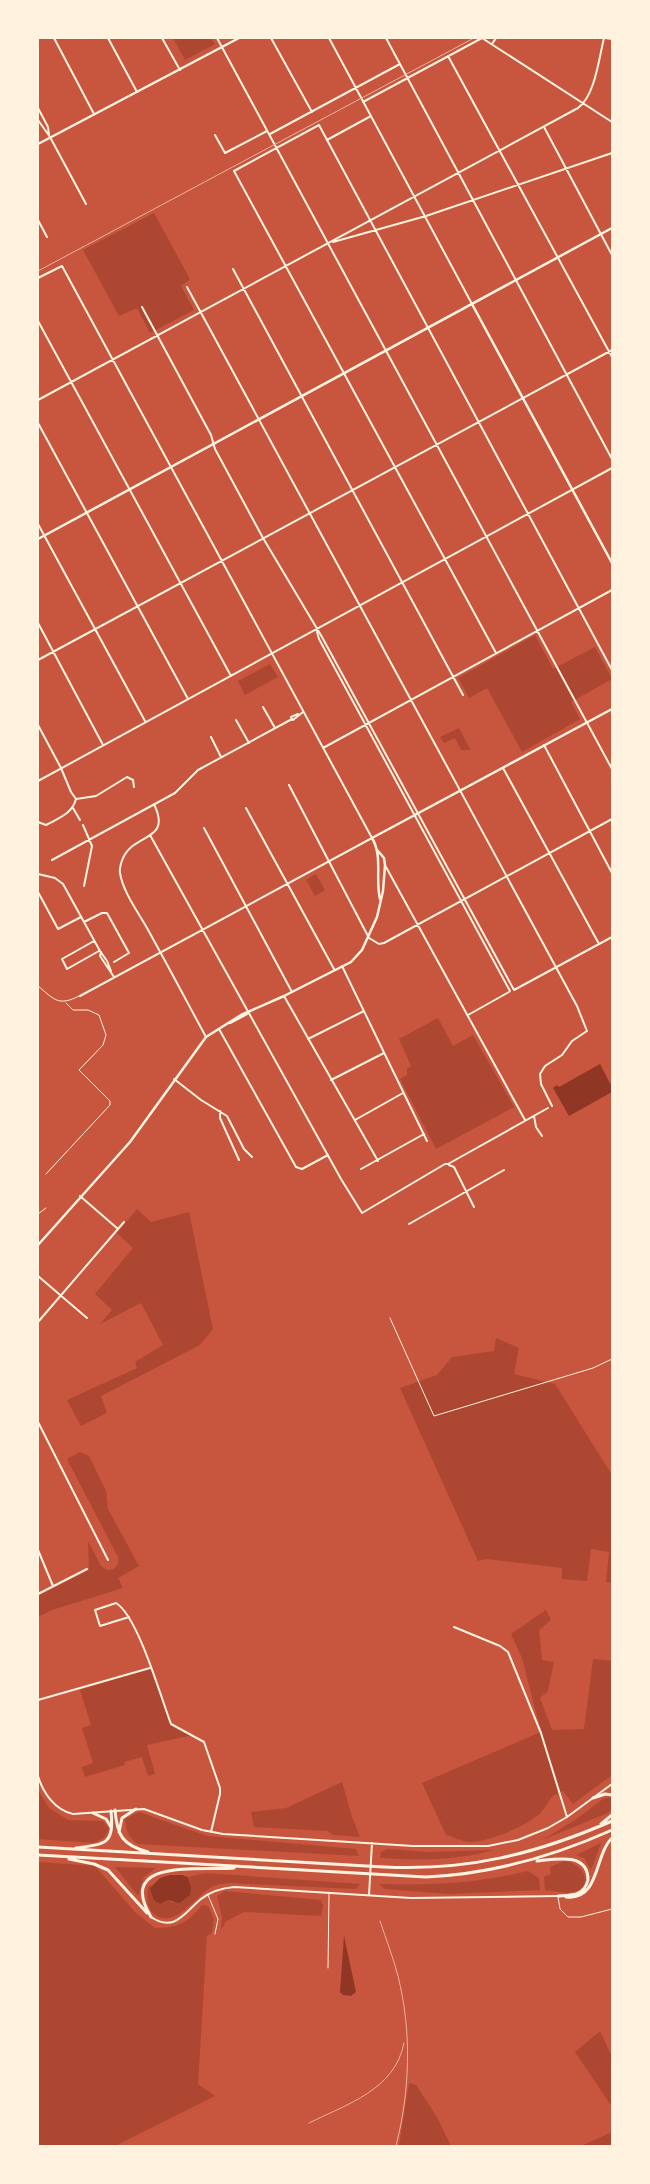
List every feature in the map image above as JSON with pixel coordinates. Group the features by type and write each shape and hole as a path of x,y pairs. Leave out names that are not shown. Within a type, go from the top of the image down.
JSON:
{"highway":[{"path":"593,1798 605,1794 612,1795"},
{"path":"120,1835 121,1820 126,1814 136,1809"},
{"path":"67,1849 103,1844 109,1839 112,1830 113,1810"},
{"path":"113,1810 116,1827 120,1835 133,1846 161,1854"},
{"path":"93,1813 108,1821 112,1830"},
{"path":"596,1828 612,1815"},
{"path":"38,1847 358,1866 438,1868 497,1860 547,1847 612,1821"},
{"path":"529,1862 612,1830"},
{"path":"558,1896 577,1897 587,1891 592,1884 603,1851 612,1838"},
{"path":"38,1855 383,1876 456,1875 529,1862 567,1858 578,1861 584,1866 588,1878 584,1889 577,1894 558,1896"},
{"path":"56,1856 105,1868 151,1917"},
{"path":"151,1917 144,1905 143,1891 149,1880 160,1872 182,1869 248,1868"}],"street":[{"path":"54,38 94,114"},
{"path":"108,38 137,92"},
{"path":"162,38 180,70"},
{"path":"217,38 612,769"},
{"path":"38,144 239,38"},
{"path":"272,38 312,112"},
{"path":"328,38 426,216 612,563"},
{"path":"386,38 612,458"},
{"path":"363,102 482,38 612,122"},
{"path":"491,44 496,38"},
{"path":"38,400 112,358 244,289 584,104 590,95 604,38 612,39"},
{"path":"448,56 611,351 612,357"},
{"path":"270,135 400,64"},
{"path":"38,108 48,127 50,138"},
{"path":"327,140 371,116"},
{"path":"38,120 86,204"},
{"path":"496,653 234,171 319,125 612,670"},
{"path":"543,127 612,255"},
{"path":"215,135 225,153 267,131"},
{"path":"328,243 426,216 612,154"},
{"path":"38,220 47,237"},
{"path":"38,539 612,228"},
{"path":"38,278 62,266 378,851 384,858 385,865 383,891 377,917 362,950 350,962 284,996 241,1015 206,1036 130,1142 38,1245"},
{"path":"233,269 463,695"},
{"path":"188,286 577,1006 586,1031 572,1041 562,1055 540,1070 542,1084 552,1106"},
{"path":"142,306 211,435 215,449 316,630 319,639 413,816 510,991"},
{"path":"38,321 231,676"},
{"path":"38,660 611,351"},
{"path":"38,423 188,699"},
{"path":"38,781 612,468"},
{"path":"38,524 145,722"},
{"path":"322,748 612,590"},
{"path":"38,623 103,745"},
{"path":"316,630 322,636 369,721 514,990"},
{"path":"263,707 275,728"},
{"path":"80,996 612,709"},
{"path":"52,860 175,793 198,770 303,712"},
{"path":"236,720 249,743"},
{"path":"38,725 76,799 74,808 68,813 46,825 38,822"},
{"path":"210,737 221,757"},
{"path":"544,745 612,873"},
{"path":"388,768 393,766"},
{"path":"503,768 548,854 599,944"},
{"path":"76,799 96,796 126,777 133,780 134,787"},
{"path":"289,785 369,938 379,944 612,819"},
{"path":"154,804 160,821 155,832 128,849 120,864 120,871 131,899 206,1036"},
{"path":"74,808 80,820"},
{"path":"246,808 334,970"},
{"path":"83,825 90,838 92,849 84,886"},
{"path":"204,828 292,992"},
{"path":"150,836 362,1213 445,1164 548,1108"},
{"path":"378,851 378,891 380,900"},
{"path":"385,865 525,1120"},
{"path":"38,874 55,878 63,884 100,952 108,961 114,977"},
{"path":"38,892 58,930 81,917"},
{"path":"84,922 102,912 107,913 129,953 114,962"},
{"path":"468,1015 612,937"},
{"path":"94,941 62,959 67,969 100,952"},
{"path":"342,966 427,1141"},
{"path":"284,996 378,1161"},
{"path":"308,1039 364,1011"},
{"path":"219,1029 299,1170 328,1155"},
{"path":"331,1080 384,1053"},
{"path":"174,1079 226,1116 244,1148 252,1157"},
{"path":"354,1121 403,1093"},
{"path":"220,1111 220,1118 239,1160"},
{"path":"534,1116 536,1127 542,1136"},
{"path":"361,1169 424,1134"},
{"path":"448,1164 454,1167 474,1207"},
{"path":"409,1224 504,1170"},
{"path":"80,1196 118,1229"},
{"path":"38,1322 124,1222"},
{"path":"38,1276 87,1318"},
{"path":"38,1422 108,1560"},
{"path":"38,1550 53,1586"},
{"path":"38,1594 87,1569"},
{"path":"129,1617 100,1626 95,1610 116,1604 124,1609 129,1617 134,1626 171,1724 204,1742 209,1752 220,1794 211,1832"},
{"path":"454,1627 500,1646 508,1652 541,1733 568,1818"},
{"path":"38,1700 150,1668"},
{"path":"38,1776 45,1791 60,1810 73,1814 113,1810 150,1810 211,1832 372,1844 461,1848 488,1846 533,1835 568,1818 612,1784"},
{"path":"369,1896 372,1844"},
{"path":"151,1917 164,1922 176,1921 208,1895 221,1889 234,1887 329,1894 428,1898 558,1896"}],"lane":[{"path":"38,986 48,995 66,1003 73,1010 88,1010 99,1015 106,1035 103,1045 79,1070 110,1101 110,1105 46,1174"},
{"path":"66,1003 80,996"},
{"path":"38,1214 46,1208"},
{"path":"390,1318 434,1416 593,1368 612,1359"},
{"path":"328,1968 329,1894"},
{"path":"208,1895 218,1919 215,1934"},
{"path":"558,1896 560,1909 568,1917 581,1917 612,1909"}],"shaded area":[{"path":"173,38 210,38 215,44 185,60"},
{"path":"154,213 190,279 181,286 194,310 150,333 137,308 119,316 83,250"},
{"path":"535,635 553,669 595,647 612,679 571,702 580,719 522,752 487,688 469,698 458,678"},
{"path":"270,664 278,677 245,695 238,681"},
{"path":"459,728 470,750 461,750 455,738 444,743 440,737"},
{"path":"316,874 325,890 315,896 306,880"},
{"path":"438,1018 453,1046 473,1035 514,1107 436,1149 400,1079 407,1075 407,1069 411,1066 399,1039"},
{"path":"600,1064 612,1087 612,1092 569,1116 553,1088 557,1085 559,1087"},
{"path":"137,1209 151,1222 189,1212 213,1329 200,1345 101,1396 107,1413 81,1426 67,1400 137,1368 135,1362 163,1345 141,1303 100,1324 112,1310 95,1294 133,1248 117,1233"},
{"path":"496,1338 519,1348 514,1374 555,1384 612,1475 612,1583 606,1582 609,1552 591,1549 587,1581 562,1579 562,1568 486,1559 478,1561 400,1388 437,1375 452,1357 494,1351"},
{"path":"80,1452 89,1456 106,1491 108,1509 139,1566 118,1578 123,1588 52,1610 38,1617 38,1596 89,1570 88,1541 101,1566 107,1570 114,1569 118,1564 118,1557 67,1459"},
{"path":"546,1610 551,1620 539,1630 542,1660 554,1662 548,1691 540,1698 552,1730 584,1729 593,1659 612,1661 612,1775 573,1804 563,1791 558,1793 528,1822 486,1840 468,1842 446,1835 422,1783 541,1732 522,1658 511,1634"},
{"path":"150,1668 171,1724 193,1735 147,1745 155,1774 148,1776 142,1757 124,1762 125,1765 85,1777 82,1767 93,1763 82,1728 91,1725 80,1690"},
{"path":"342,1782 360,1837 333,1835 328,1831 254,1827 251,1812 286,1808"},
{"path":"38,1790 49,1808 68,1820 103,1821 109,1829 104,1838 93,1843 38,1839"},
{"path":"612,1798 612,1808 608,1813 542,1840 575,1820 603,1799"},
{"path":"139,1812 207,1836 356,1849 359,1856 138,1844 128,1833 125,1819"},
{"path":"601,1843 591,1870 584,1858 576,1855"},
{"path":"387,1849 429,1852 493,1850 451,1858 380,1858 381,1852"},
{"path":"564,1861 578,1866 584,1876 584,1885 571,1893 545,1890 544,1877 551,1874 550,1867"},
{"path":"38,1862 95,1866 135,1912 155,1928 171,1927 182,1923 202,1905 208,1906 214,1919 212,1933 207,1936 198,2084 215,2096 115,2146 38,2145"},
{"path":"115,1867 156,1868 144,1877 138,1896"},
{"path":"528,1871 539,1878 540,1890 449,1894 385,1889 379,1884 454,1883 490,1879"},
{"path":"205,1873 360,1884 356,1889 220,1884 207,1890 186,1909 171,1918 163,1918 152,1912 148,1902 148,1887 152,1885 150,1888 162,1903 168,1900 173,1903 190,1881 188,1877"},
{"path":"170,1875 188,1877 191,1888 190,1895 179,1903 168,1900 160,1904 154,1900 150,1888 160,1878"},
{"path":"225,1891 321,1900 323,1906 321,1916 244,1912 225,1922 221,1928 222,1917 217,1896"},
{"path":"344,1936 356,1992 351,1996 343,1995 340,1992"},
{"path":"600,2031 612,2057 612,2107 575,2052"},
{"path":"409,2083 416,2085 437,2117 451,2146 399,2146"},
{"path":"612,2132 612,2146 581,2146"}],"railway":[{"path":"38,271 474,38"},
{"path":"380,1921 398,1976 406,2018 408,2061 404,2104 396,2146"},
{"path":"309,2123 353,2102 380,2084 391,2073 399,2059 404,2043"}]}
